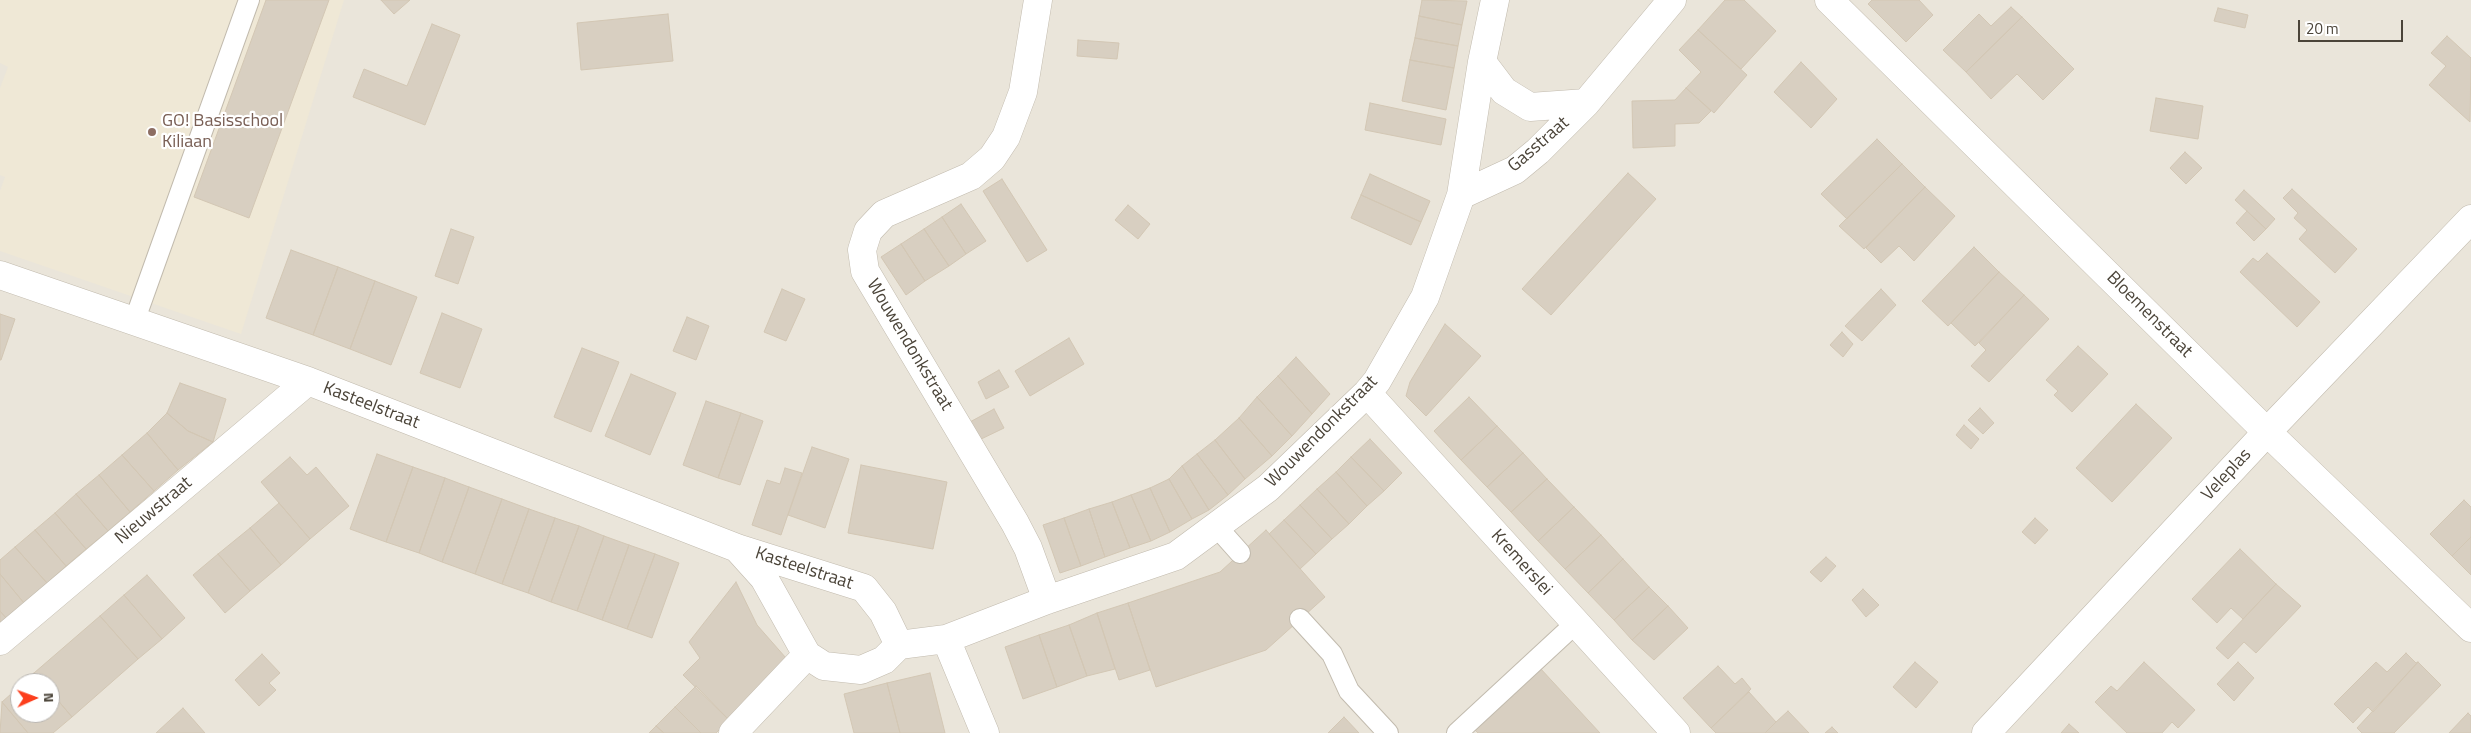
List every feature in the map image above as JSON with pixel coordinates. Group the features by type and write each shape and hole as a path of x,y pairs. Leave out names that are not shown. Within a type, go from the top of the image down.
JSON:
{"street":[{"name":"Wouwendonkstraat","path":"1038,0 1023,92 1006,137 992,158 971,176 884,214 868,231 862,250 865,271 1015,523 1028,548 1047,600"},
{"name":"Wouwendonkstraat","path":"899,645 946,639 1047,600 1176,556 1268,488 1367,393 1377,381 1426,297 1461,195 1482,62 1495,0"},
{"name":"Gasstraat","path":"1461,195 1515,170 1538,151 1586,103 1672,0"},
{"name":"Bloemenstraat","path":"1829,0 2267,432 2471,628"},
{"name":"Gasstraat","path":"1482,62 1504,91 1530,107 1586,103"},
{"name":"Veleplas","path":"1986,733 2267,432 2471,219"},
{"name":"Kasteelstraat","path":"0,275 308,381 737,548 864,588 882,612 899,645"},
{"name":"Nieuwstraat","path":"0,641 308,381"},
{"name":"Kremerslei","path":"1367,393 1676,733"},
{"name":"Kasteelstraat","path":"737,548 764,578 807,655"},
{"path":"946,639 985,733"},
{"path":"733,733 807,655 824,666 860,670 884,660 899,645"}],"lane":[{"path":"134,322 249,0"},
{"path":"1216,526 1240,553"},
{"path":"1300,619 1332,654 1349,690 1388,733"},
{"path":"1457,733 1576,622"}],"shaded area":[{"path":"0,0 2471,0 2471,733 0,733"},
{"name":"GO! Basisschool Kiliaan","path":"0,0 344,0 241,334 0,251 0,191 5,177 0,175 0,88 8,67 0,63"}],"building":[{"path":"266,0 329,0 249,218 194,197"},
{"path":"381,0 410,0 394,14"},
{"path":"1422,0 1467,1 1462,25 1419,16"},
{"path":"1725,0 1744,0 1776,31 1741,69 1698,30"},
{"path":"1872,0 1919,0 1933,15 1906,42 1868,4"},
{"path":"2011,7 2022,17 1966,72 1943,50 1979,14 1991,26"},
{"path":"2218,8 2248,15 2245,28 2214,21"},
{"path":"668,14 673,61 581,70 577,23"},
{"path":"1419,16 1462,25 1458,46 1415,38"},
{"path":"2022,17 2074,69 2043,100 2017,74 1991,99 1966,72"},
{"path":"432,24 460,35 425,125 353,97 364,69 407,86"},
{"path":"1698,30 1747,75 1714,113 1686,88 1701,72 1679,50"},
{"path":"2447,36 2471,58 2470,122 2429,85 2446,66 2431,53"},
{"path":"1415,38 1458,46 1454,68 1410,60"},
{"path":"1078,40 1119,43 1117,59 1077,56"},
{"path":"1410,60 1454,68 1446,110 1402,101"},
{"path":"1801,62 1837,99 1811,128 1774,92"},
{"path":"1686,88 1711,111 1699,123 1675,124 1675,146 1633,148 1632,101 1675,100"},
{"path":"2156,98 2203,106 2198,139 2150,131"},
{"path":"1370,103 1446,119 1441,145 1365,130"},
{"path":"1877,139 1902,164 1847,219 1821,194"},
{"path":"2185,152 2202,168 2186,184 2170,168"},
{"path":"1902,164 1925,187 1864,249 1839,226"},
{"path":"1628,173 1656,199 1551,315 1522,289"},
{"path":"1370,174 1430,201 1421,222 1361,195"},
{"path":"1002,179 1047,250 1027,262 983,191"},
{"path":"1925,187 1955,216 1914,261 1899,246 1881,263 1866,248"},
{"path":"2292,189 2357,249 2335,273 2299,239 2307,230 2294,218 2298,213 2283,198"},
{"path":"2244,190 2275,219 2266,229 2235,200"},
{"path":"1361,195 1421,222 1411,245 1351,218"},
{"path":"961,204 986,241 966,254 942,217"},
{"path":"1128,205 1150,224 1138,239 1115,220"},
{"path":"2247,211 2266,229 2254,241 2236,223"},
{"path":"942,217 966,254 949,266 924,229"},
{"path":"451,229 474,237 458,284 435,276"},
{"path":"924,229 949,266 925,281 901,244"},
{"path":"901,244 925,281 906,295 881,257"},
{"path":"1974,247 1999,272 1948,326 1922,301"},
{"path":"291,250 338,267 313,335 266,318"},
{"path":"2267,253 2320,302 2297,327 2240,272 2253,258 2258,262"},
{"path":"338,267 375,281 350,349 313,335"},
{"path":"1999,272 2024,295 1975,346 1951,323"},
{"path":"375,281 417,297 391,365 350,349"},
{"path":"782,289 805,299 786,341 764,332"},
{"path":"1881,289 1896,305 1862,341 1845,326"},
{"path":"2024,295 2049,319 1989,382 1971,366 1986,350 1979,343"},
{"path":"442,313 482,329 460,388 420,373"},
{"path":"0,314 15,319 1,360 0,360"},
{"path":"687,317 709,326 696,360 673,351"},
{"path":"1445,324 1481,356 1426,416 1406,396 1410,382"},
{"path":"1842,332 1853,344 1843,357 1830,345"},
{"path":"1069,338 1084,364 1030,396 1015,371"},
{"path":"2078,346 2108,374 2072,412 2054,395 2058,391 2046,380"},
{"path":"582,348 619,362 591,432 554,417"},
{"path":"1296,357 1330,394 1312,414 1278,376"},
{"path":"999,370 1009,387 986,399 978,382"},
{"path":"631,374 676,393 650,455 605,436"},
{"path":"1278,376 1312,414 1292,436 1257,397"},
{"path":"180,383 226,399 213,442 188,431 167,413"},
{"path":"1257,397 1292,436 1272,456 1239,418"},
{"path":"1469,397 1497,426 1461,460 1434,431"},
{"path":"706,401 741,413 718,478 683,465"},
{"path":"2136,404 2172,438 2112,502 2076,468"},
{"path":"1980,408 1994,423 1983,434 1968,420"},
{"path":"994,409 1004,428 977,441 968,423"},
{"path":"167,413 188,431 213,442 178,470 147,433"},
{"path":"741,413 763,421 740,485 718,478"},
{"path":"1239,418 1272,456 1245,479 1215,440"},
{"path":"1964,425 1979,439 1971,449 1956,435"},
{"path":"1497,426 1523,453 1487,487 1461,460"},
{"path":"147,433 178,470 154,491 122,455"},
{"path":"1370,439 1402,473 1384,491 1351,457"},
{"path":"1215,440 1245,479 1228,495 1197,454"},
{"path":"812,447 849,459 825,528 788,515"},
{"path":"1523,453 1547,479 1511,512 1487,487"},
{"path":"377,454 413,467 386,542 350,529"},
{"path":"1197,454 1228,495 1209,510 1182,466"},
{"path":"122,455 154,491 130,512 99,475"},
{"path":"290,457 307,475 316,467 349,506 310,539 261,482"},
{"path":"1351,457 1384,491 1367,506 1336,472"},
{"path":"861,465 947,482 933,549 848,533"},
{"path":"1182,466 1209,510 1192,519 1169,479"},
{"path":"413,467 445,478 419,553 386,542"},
{"path":"785,468 802,473 781,535 752,525 767,480 780,484"},
{"path":"1336,472 1367,506 1349,524 1317,489"},
{"path":"99,475 130,512 108,531 76,494"},
{"path":"445,478 469,487 442,562 419,553"},
{"path":"1169,479 1192,519 1170,532 1150,488"},
{"path":"1547,479 1574,507 1538,541 1511,512"},
{"path":"469,487 502,499 475,574 442,562"},
{"path":"1150,488 1170,532 1151,541 1131,495"},
{"path":"1317,489 1349,524 1332,539 1300,505"},
{"path":"76,494 108,531 86,549 55,513"},
{"path":"1131,495 1151,541 1130,548 1112,502"},
{"path":"502,499 529,509 502,584 475,574"},
{"path":"2464,500 2471,507 2471,537 2452,556 2430,534"},
{"path":"1112,502 1130,548 1105,557 1089,509"},
{"path":"279,503 310,539 281,565 250,528"},
{"path":"1300,505 1332,539 1316,554 1284,520"},
{"path":"1574,507 1601,535 1565,569 1538,541"},
{"path":"529,509 555,518 528,593 502,584"},
{"path":"1089,509 1105,557 1081,566 1064,518"},
{"path":"55,513 86,549 66,566 35,530"},
{"path":"555,518 579,526 551,602 528,593"},
{"path":"1064,518 1081,566 1060,573 1043,525"},
{"path":"2035,518 2048,530 2035,544 2022,532"},
{"path":"1284,520 1316,554 1300,569 1269,534"},
{"path":"579,526 604,536 577,611 551,602"},
{"path":"250,528 281,565 250,591 218,554"},
{"path":"35,530 66,566 47,583 15,547"},
{"path":"1266,530 1325,597 1266,650 1156,687 1128,603 1220,572"},
{"path":"1601,535 1623,559 1588,593 1565,569"},
{"path":"604,536 629,545 602,620 577,611"},
{"path":"2471,537 2471,575 2452,556"},
{"path":"629,545 655,554 627,629 602,620"},
{"path":"15,547 47,583 24,603 0,574 0,560"},
{"path":"2240,549 2276,584 2243,619 2231,608 2217,623 2192,599"},
{"path":"218,554 250,591 225,613 193,575"},
{"path":"655,554 679,563 652,638 627,629"},
{"path":"1826,557 1836,566 1821,582 1810,572"},
{"path":"1623,559 1649,587 1614,620 1588,593"},
{"path":"0,574 24,603 6,618 0,611"},
{"path":"147,575 185,618 162,639 124,595"},
{"path":"736,582 757,625 786,658 729,720 683,675 700,658 689,642"},
{"path":"2276,584 2301,606 2256,653 2244,642 2228,659 2216,648"},
{"path":"1649,587 1668,606 1632,640 1614,620"},
{"path":"1863,589 1879,605 1866,617 1852,600"},
{"path":"124,595 162,639 138,659 100,616"},
{"path":"1128,603 1150,670 1119,680 1097,613"},
{"path":"1668,606 1688,628 1654,660 1632,640"},
{"path":"0,611 6,618 0,623"},
{"path":"1097,613 1115,669 1087,676 1069,625"},
{"path":"100,616 138,659 72,717 60,703 60,673 34,673"},
{"path":"1069,625 1087,676 1057,687 1039,635"},
{"path":"1039,635 1057,687 1023,699 1005,647"},
{"path":"2406,653 2416,663 2418,662 2373,712 2368,707 2353,723 2334,704 2376,662 2387,672"},
{"path":"262,654 280,673 269,683 276,690 259,706 235,680"},
{"path":"1915,662 1938,682 1916,708 1893,687"},
{"path":"2144,662 2195,710 2178,728 2172,722 2162,733 2127,733 2095,702 2111,686 2117,691"},
{"path":"2238,662 2254,678 2234,701 2217,684"},
{"path":"2418,662 2441,685 2394,733 2362,733 2357,728"},
{"path":"1718,666 1735,684 1742,678 1751,689 1711,728 1683,698"},
{"path":"1540,668 1600,733 1478,733 1473,728"},
{"path":"930,673 945,733 900,733 887,683"},
{"path":"887,683 900,733 854,733 844,694"},
{"path":"696,686 729,720 716,733 701,733 675,707"},
{"path":"1749,692 1776,722 1765,733 1716,733 1711,728"},
{"path":"10,695 10,712 2,702"},
{"path":"2,702 10,712 10,723 20,723 28,733 0,733"},
{"path":"60,703 72,717 53,733 28,733 20,723 60,723"},
{"path":"675,707 701,733 664,733 656,726"},
{"path":"183,708 205,733 156,733"},
{"path":"1788,711 1809,733 1765,733 1776,722"},
{"path":"2468,713 2471,716 2471,733 2449,733"},
{"path":"1344,717 1359,733 1328,733"},
{"path":"2069,724 2079,733 2061,733"},
{"path":"656,726 664,733 649,733"},
{"path":"1832,727 1838,733 1825,733"}],"place":[{"name":"GO! Basisschool Kiliaan","path":"152,132"}]}
